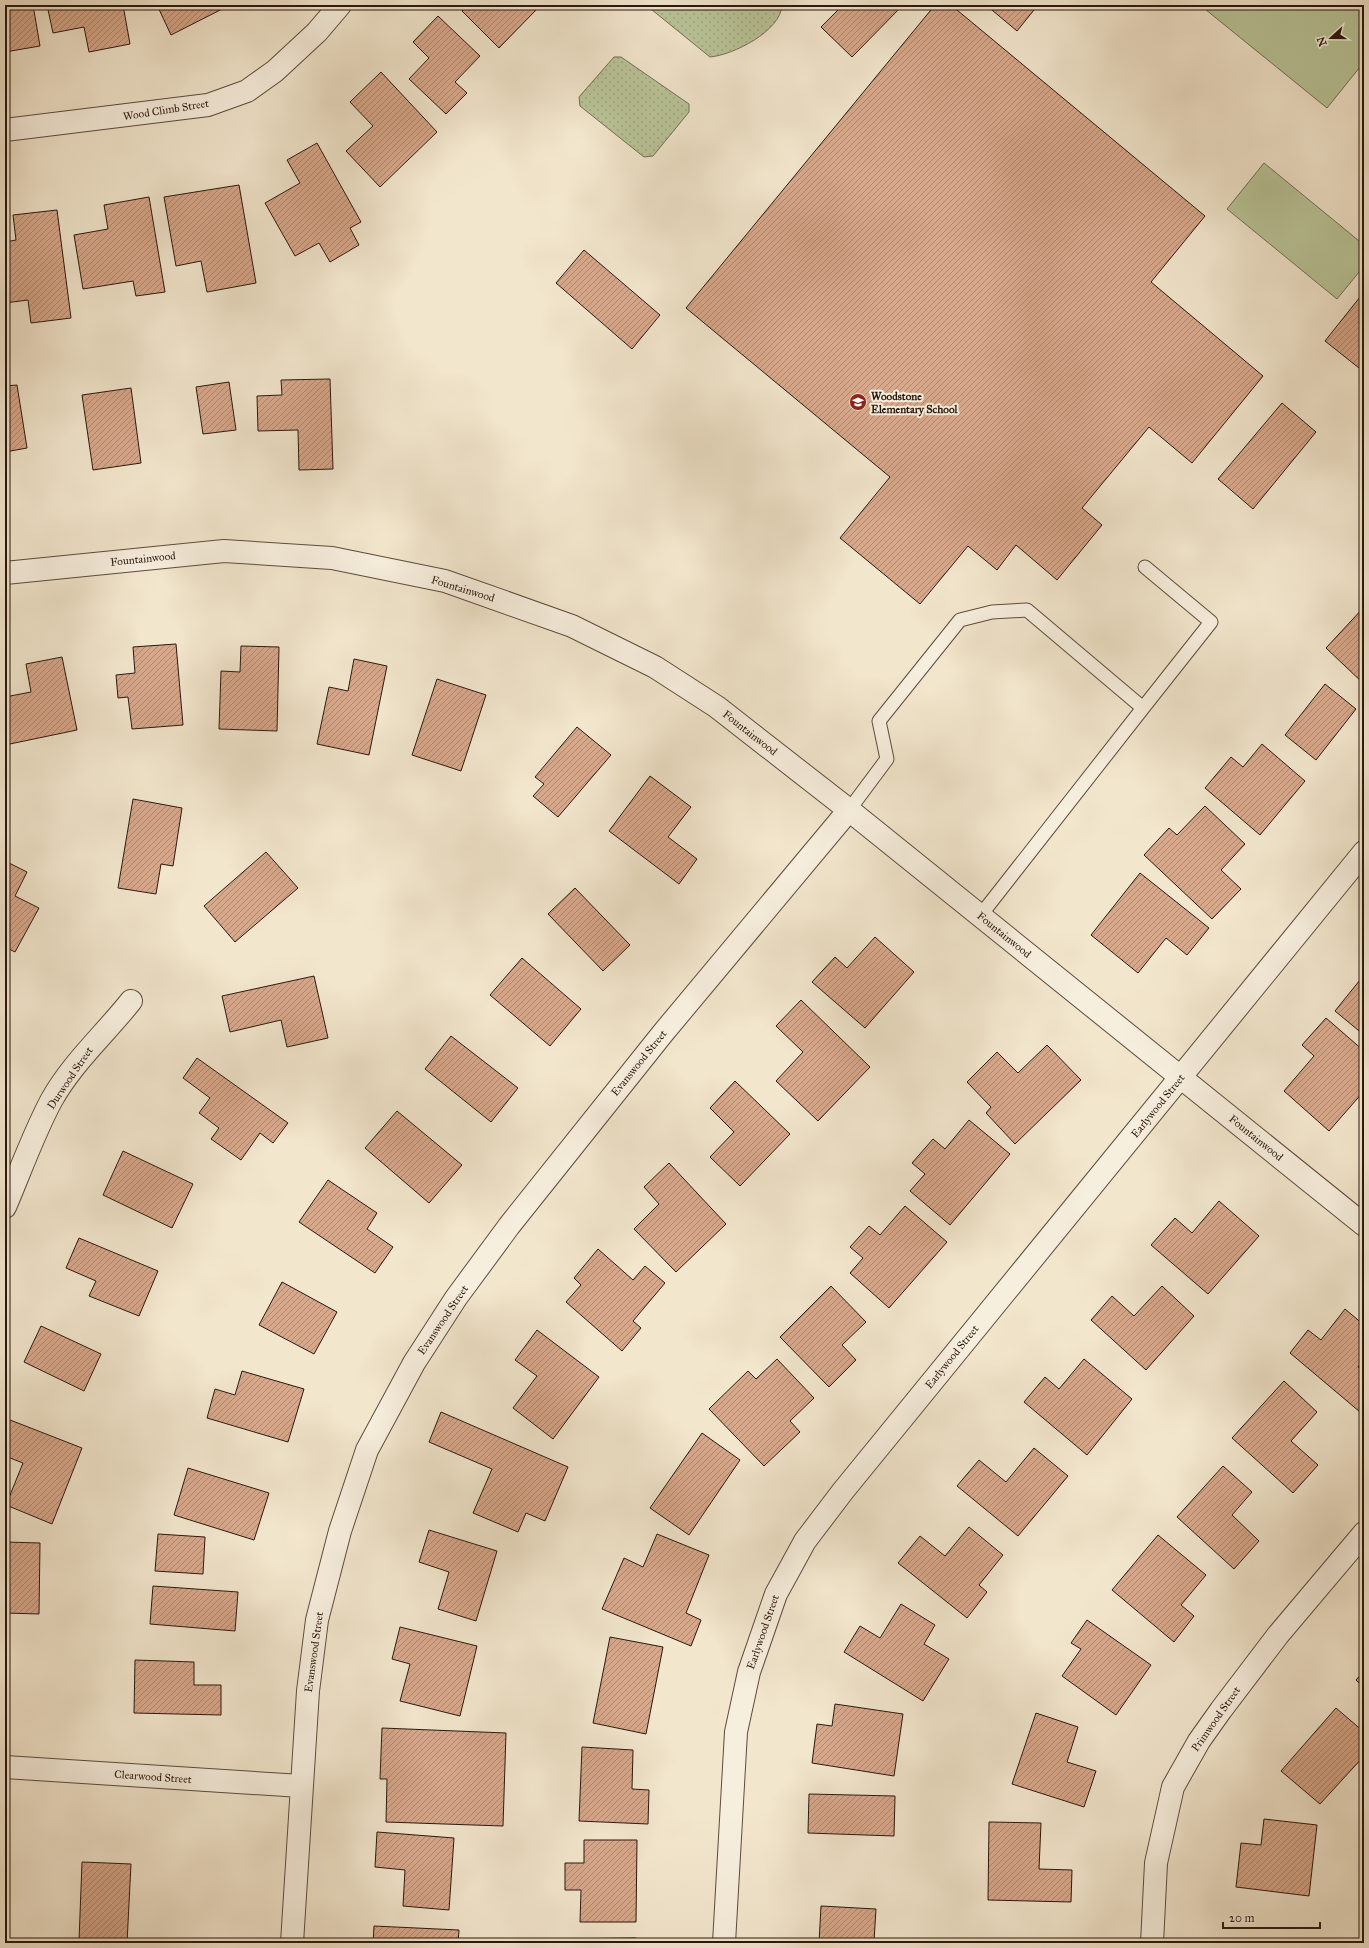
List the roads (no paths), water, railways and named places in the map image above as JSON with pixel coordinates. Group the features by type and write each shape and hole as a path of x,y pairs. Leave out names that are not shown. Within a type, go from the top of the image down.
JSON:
{"street":[{"name":"Wood Climb Street","path":"5,130 162,112 208,105 247,91 275,71 317,32 340,5"},
{"name":"Fountainwood","path":"5,573 224,551 332,558 445,581 572,626 655,667 717,707 849,810 1364,1226"},
{"name":"Evanswood Street","path":"292,1943 308,1691 317,1620 340,1531 367,1450 414,1363 456,1298 509,1226 663,1033 849,810"},
{"name":"Earlywood Street","path":"724,1943 736,1732 749,1672 776,1594 806,1541 843,1490 1181,1078 1364,852"},
{"name":"Durwood Street","path":"5,1207 52,1101 84,1052 113,1023 131,1002"},
{"name":"Primwood Street","path":"1152,1943 1156,1863 1173,1787 1199,1741 1220,1710 1278,1635 1364,1533"},
{"name":"Clearwood Street","path":"5,1767 301,1786"}],"lane":[{"path":"980,916 1211,622 1145,567"},
{"path":"849,810 887,758 879,721 960,620 992,612 1027,610 1143,708"}],"place":[{"name":"Woodstone Elementary School","path":"858,402"}]}
